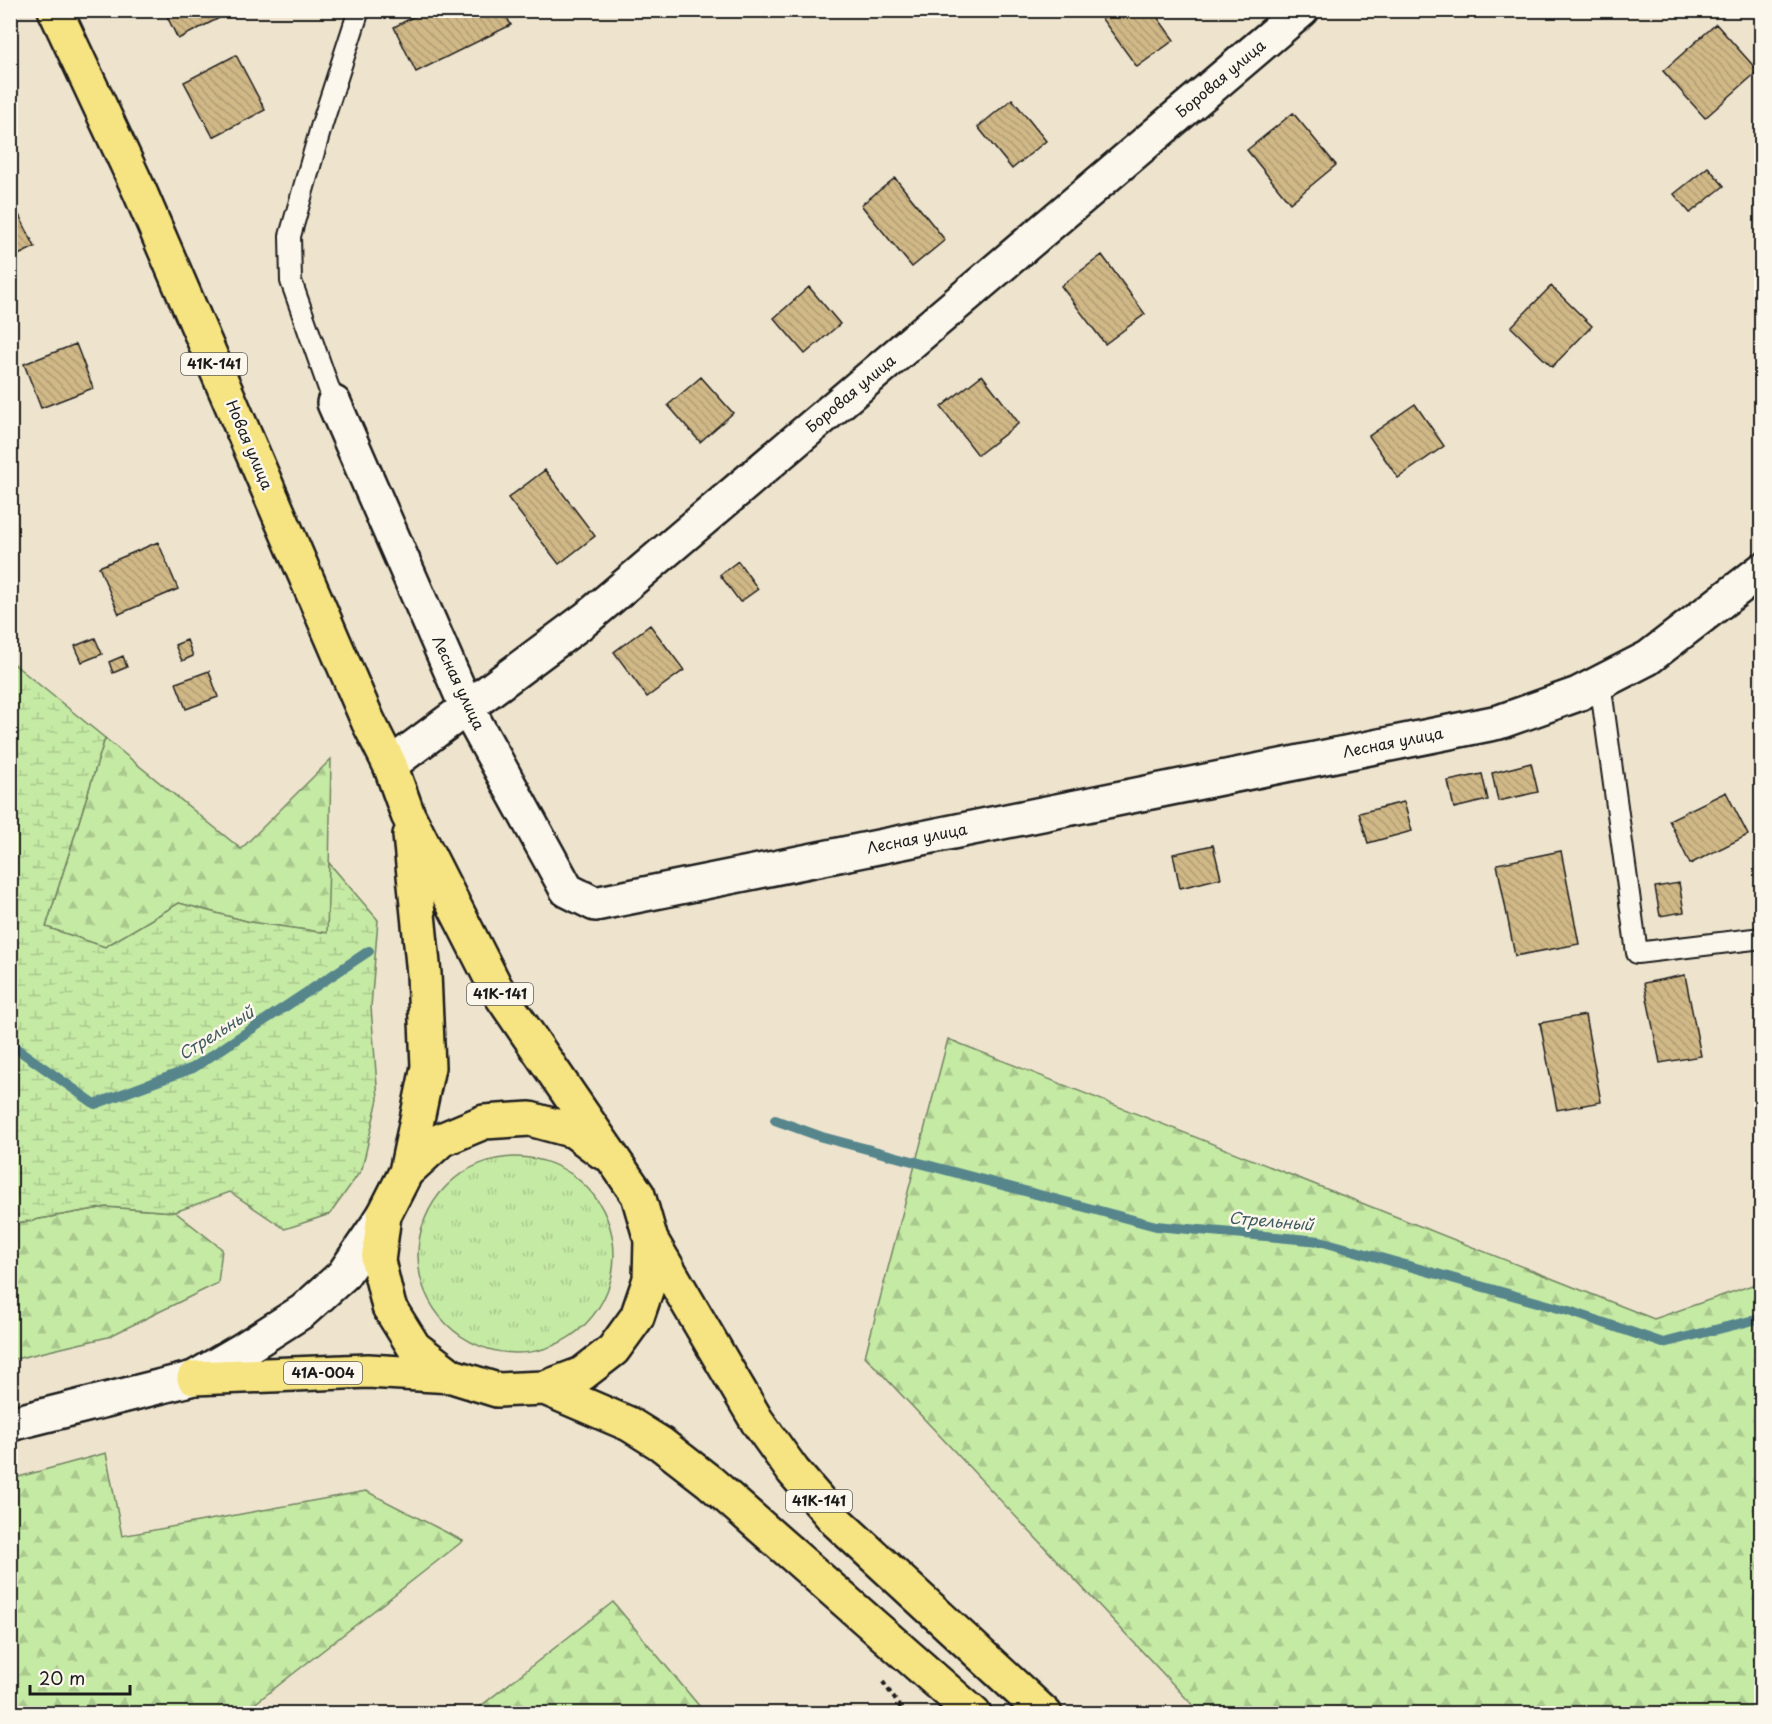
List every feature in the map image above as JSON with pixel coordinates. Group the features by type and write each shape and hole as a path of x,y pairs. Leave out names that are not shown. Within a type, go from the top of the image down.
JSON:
{"main road":[{"name":"Новая улица","path":"55,10 140,192 368,721 390,765 408,815"},
{"name":"41К-141","path":"408,815 496,988 638,1195 651,1239 758,1421 793,1471 837,1522 1045,1713"},
{"name":"41К-141","path":"408,815 424,974 428,1067 406,1172 384,1215 378,1261 389,1307 414,1347 452,1376 497,1390 545,1388 582,1374 614,1350 637,1317 650,1279 651,1239"},
{"name":"41К-141","path":"406,1172 441,1140 484,1122 495,1121 530,1119 574,1131 613,1160"},
{"name":"41А-004","path":"194,1378 368,1371 452,1376"},
{"name":"41К-141","path":"545,1388 629,1424 661,1444 710,1482 974,1713"},
{"path":"968,1644 1062,1713"}],"street":[{"name":"Боровая улица","path":"390,765 587,618 1302,10"},
{"name":"Лесная улица","path":"334,403 467,708 567,890 596,904 1499,722 1578,694 1648,658 1761,570"},
{"name":"41А-004","path":"10,1424 194,1378 303,1311 343,1275 384,1215"}],"lane":[{"path":"334,403 291,281 290,236 322,124 359,10"},
{"path":"1600,682 1637,953 1761,938"}],"green space":[{"path":"10,661 105,738 46,927 105,947 179,903 250,922 327,933 329,863 378,920 371,1007 378,1099 362,1169 330,1214 285,1229 230,1192 175,1212 106,1207 11,1224"},
{"path":"105,738 241,849 331,759 328,933 250,922 179,903 105,947 46,927"},
{"path":"948,1039 1654,1319 1761,1282 1761,1713 1200,1713 865,1356"},
{"path":"516,1157 535,1159 553,1165 570,1174 585,1186 597,1201 606,1218 612,1236 614,1255 612,1274 606,1292 597,1309 585,1324 570,1336 553,1345 535,1351 516,1353 497,1351 479,1345 462,1336 447,1324 435,1309 426,1292 420,1274 418,1255 420,1236 426,1218 435,1201 447,1186 462,1174 479,1165 497,1159"},
{"path":"106,1207 175,1212 222,1249 218,1283 108,1337 11,1360 11,1224"},
{"path":"106,1453 122,1536 366,1491 463,1541 243,1713 11,1713 11,1479"},
{"path":"613,1602 705,1713 472,1713"}],"building":[{"path":"164,10 235,10 178,39"},
{"path":"426,10 503,10 511,25 416,72 394,27"},
{"path":"762,10 782,10 766,18"},
{"path":"1113,10 1152,10 1174,40 1137,67 1102,19"},
{"path":"1716,24 1758,71 1705,118 1663,71"},
{"path":"236,55 265,110 213,137 184,82"},
{"path":"1012,99 1046,141 1012,169 978,127"},
{"path":"1293,113 1336,165 1290,203 1247,150"},
{"path":"1708,167 1724,186 1690,213 1674,194"},
{"path":"895,178 945,240 912,267 861,205"},
{"path":"14,205 35,247 10,259 10,207"},
{"path":"1102,255 1145,314 1105,344 1061,286"},
{"path":"1551,286 1592,326 1552,367 1511,327"},
{"path":"809,287 840,324 805,354 774,318"},
{"path":"76,344 93,388 41,408 24,364"},
{"path":"982,375 1019,423 978,455 941,407"},
{"path":"701,377 733,413 700,442 668,405"},
{"path":"1415,404 1444,446 1398,478 1369,436"},
{"path":"545,470 595,536 559,564 508,498"},
{"path":"158,542 178,589 119,614 99,567"},
{"path":"738,561 758,589 740,602 720,575"},
{"path":"650,625 684,670 647,697 614,652"},
{"path":"95,638 102,654 82,662 75,646"},
{"path":"187,640 193,656 182,661 175,645"},
{"path":"123,656 127,667 113,673 109,662"},
{"path":"209,671 218,697 186,709 176,683"},
{"path":"1531,763 1538,792 1498,801 1492,773"},
{"path":"1482,774 1488,800 1454,808 1448,781"},
{"path":"1726,792 1748,835 1690,864 1669,820"},
{"path":"1404,802 1412,831 1368,843 1359,813"},
{"path":"1213,845 1221,878 1180,888 1173,854"},
{"path":"1561,851 1579,944 1515,956 1497,864"},
{"path":"1679,883 1684,912 1660,916 1655,887"},
{"path":"1685,975 1701,1056 1660,1063 1644,983"},
{"path":"1585,1015 1601,1102 1557,1110 1540,1023"}],"waterway":[{"name":"Стрельный","path":"10,1044 95,1104 193,1068 369,951"},
{"name":"Стрельный","path":"775,1120 822,1137 1156,1226 1320,1241 1569,1311 1663,1343 1762,1318"}]}
